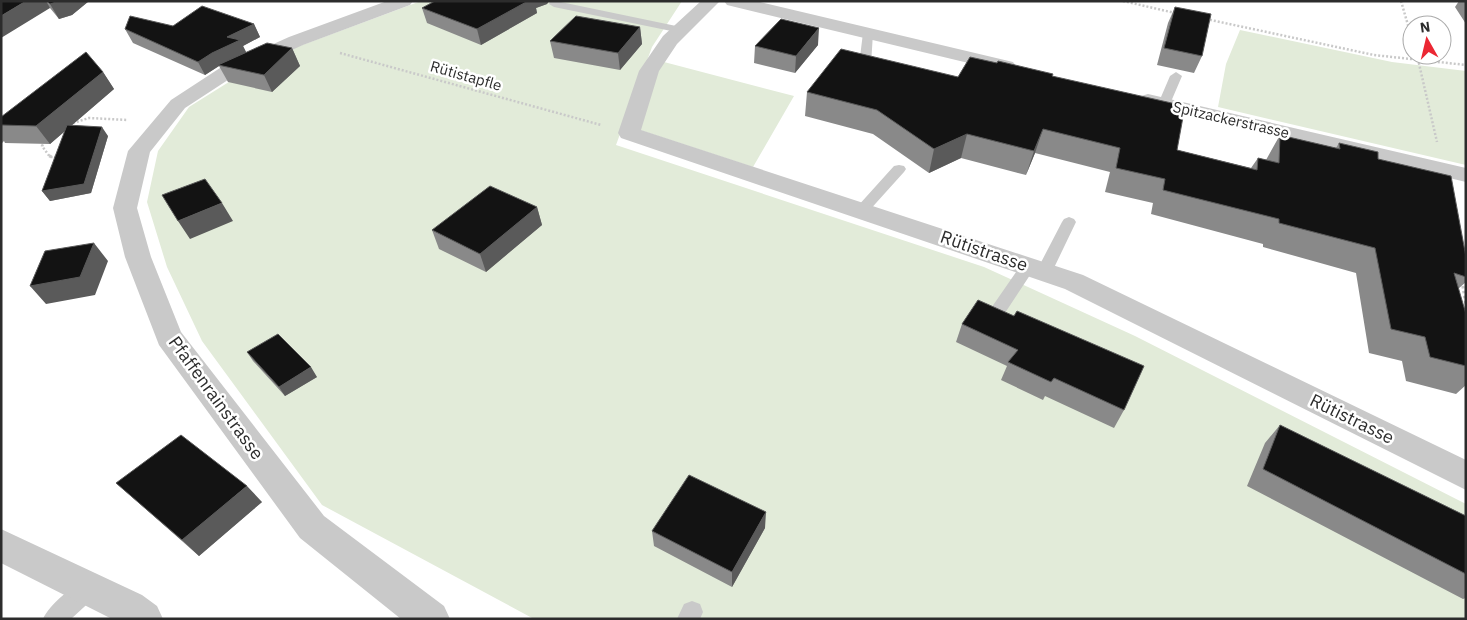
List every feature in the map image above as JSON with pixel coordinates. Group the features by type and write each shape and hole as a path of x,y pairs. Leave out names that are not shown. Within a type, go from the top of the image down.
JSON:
{"street":[{"name":"Pfaffenrainstrasse","path":"404,1 296,41 227,72 178,104 139,152 125,208 138,257 169,337 312,527 431,619"},
{"path":"630,133 649,71 670,40 711,1"},
{"path":"733,1 1021,70"},
{"name":"Spitzackerstrasse","path":"1126,95 1466,174"},
{"name":"Rütistrasse","path":"630,133 1074,282 1466,476"},
{"path":"1,545 114,608"}],"lane":[{"path":"554,4 681,30"},
{"path":"865,65 868,33"},
{"path":"1164,104 1176,76"},
{"path":"862,210 898,169"},
{"path":"992,318 1036,269 1069,222"},
{"path":"54,619 114,608"}],"path":[{"path":"1123,1 1182,14"},
{"path":"1401,1 1405,15"},
{"path":"1202,18 1374,55 1402,59"},
{"name":"Rütistapfle","path":"296,41 630,133"},
{"path":"1452,64 1466,65"},
{"path":"67,124 89,118 162,122"},
{"path":"46,140 42,146 50,157 65,159"}],"green space":[{"path":"421,1 682,1 652,47 616,145 984,267 1135,336 1466,504 1466,619 534,619 322,505 202,341 167,267 147,202 158,151 189,107 240,75 297,47"},
{"path":"1240,30 1402,63 1402,65 1466,71 1466,165 1218,107 1226,64"},
{"path":"664,62 794,96 753,167 640,130 656,73"}],"building":[{"path":"1,1 26,1 1,16"},
{"path":"47,1 59,1 50,4"},
{"path":"435,1 528,1 477,29 422,8"},
{"path":"202,6 254,24 227,37 240,40 198,62 125,29 130,16 173,26"},
{"path":"1175,7 1211,14 1202,56 1164,48"},
{"path":"576,16 640,27 618,53 550,41"},
{"path":"781,19 819,28 796,56 755,46"},
{"path":"267,43 292,48 264,75 218,65"},
{"path":"841,49 958,77 970,57 997,63 998,61 1053,74 1052,76 1185,106 1177,150 1257,170 1258,158 1279,163 1280,135 1340,149 1339,143 1378,152 1378,159 1451,176 1466,257 1466,277 1454,273 1466,314 1466,366 1430,357 1425,337 1391,329 1375,248 1279,223 1279,219 1163,190 1165,179 1116,168 1120,148 1043,129 1034,151 967,134 934,149 877,110 807,92"},
{"path":"86,52 103,72 36,126 1,125 1,117"},
{"path":"67,125 102,127 84,184 42,191"},
{"path":"205,179 222,203 178,221 162,195"},
{"path":"490,186 537,207 480,254 432,230"},
{"path":"94,243 80,277 30,286 45,251"},
{"path":"978,300 1014,316 1017,311 1144,366 1124,410 1054,378 1051,382 1008,362 1018,350 962,324"},
{"path":"278,334 311,367 279,387 247,352"},
{"path":"1280,425 1466,516 1466,574 1263,469"},
{"path":"181,435 247,486 182,540 116,483"},
{"path":"689,475 766,512 732,572 652,531"}]}
